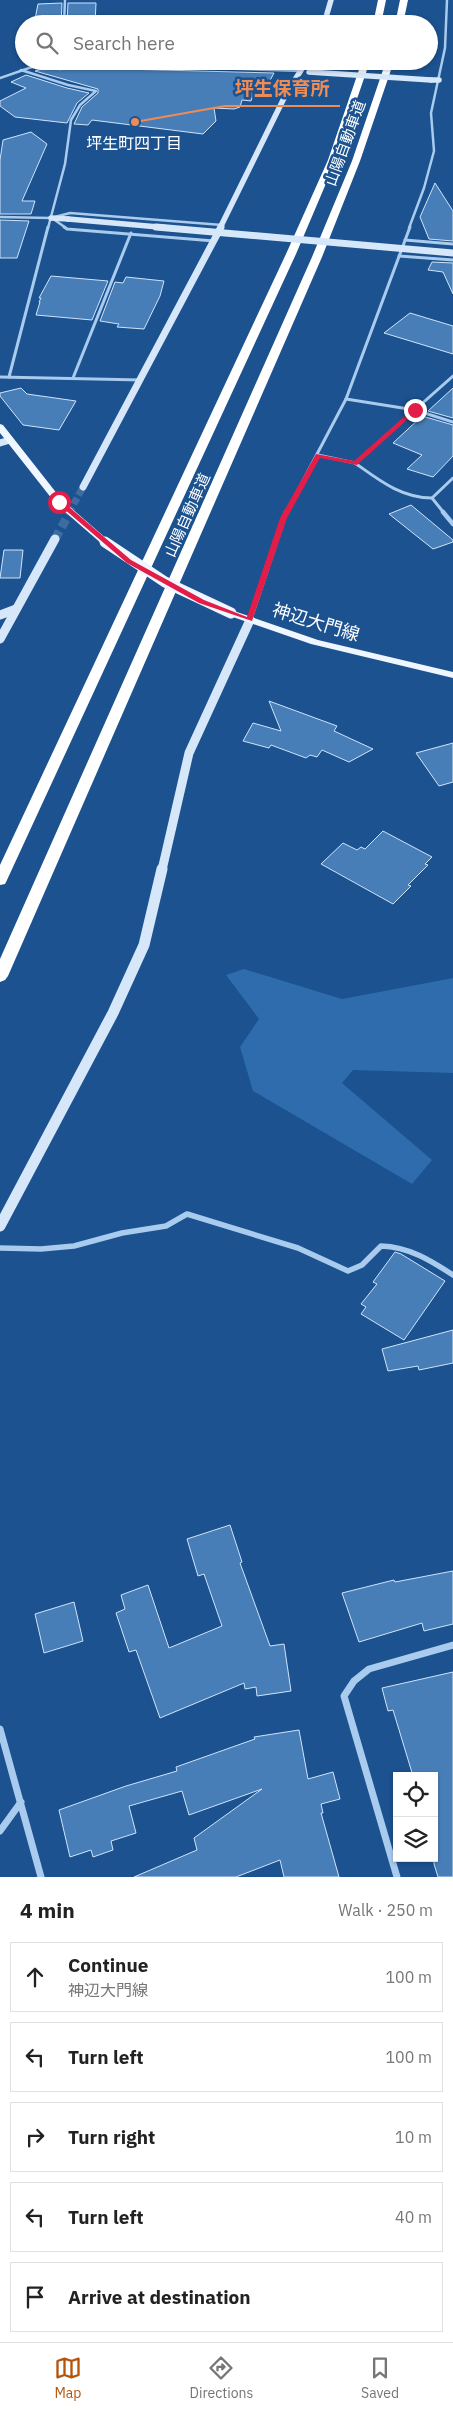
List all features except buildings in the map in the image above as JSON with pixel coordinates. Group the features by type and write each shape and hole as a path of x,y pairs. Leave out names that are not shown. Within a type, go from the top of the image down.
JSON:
{"highway":[{"path":"379,15 382,0"},
{"path":"401,15 404,0"},
{"name":"山陽自動車道","path":"0,880 291,254 332,160 363,70"},
{"name":"山陽自動車道","path":"0,976 317,257 356,161 387,70"}],"main road":[{"name":"神辺大門線","path":"0,427 59,502 105,542 129,561 202,601 315,642 453,675"}],"street":[{"path":"64,15 64,0 69,0"},
{"path":"327,15 331,0"},
{"path":"0,1226 113,1014 144,944 189,753 250,620 284,518 346,398 424,188 434,151 431,113 445,48 447,0"},
{"path":"445,48 453,48"},
{"path":"0,78 21,70 68,85 96,91 96,93 80,105 70,120 65,164 9,377"},
{"path":"270,70 439,80"},
{"path":"84,487 214,241 287,92 301,71"},
{"path":"51,218 70,213 222,225"},
{"path":"0,217 51,218 453,253"},
{"path":"51,218 67,229 214,241"},
{"path":"73,378 131,233"},
{"path":"405,240 453,244"},
{"path":"399,256 453,260"},
{"path":"355,463 453,376"},
{"path":"0,377 142,380"},
{"path":"346,398 415,410 453,422"},
{"path":"0,443 10,440"},
{"path":"318,455 355,463 402,493 418,500 432,498 453,478"},
{"path":"432,498 453,524"},
{"path":"0,639 55,539"},
{"path":"0,616 16,609"},
{"path":"0,1248 41,1249 74,1246 122,1233 166,1226 187,1214 298,1248 348,1271 362,1265 373,1251 381,1246 398,1246 420,1252 453,1275"},
{"path":"397,1877 344,1696 354,1681 369,1669 453,1645"},
{"path":"0,1728 41,1877"},
{"path":"0,1831 21,1802"}],"shaded area":[{"path":"244,969 342,999 453,978 453,1073 353,1070 342,1083 432,1160 412,1184 253,1091 240,1047 259,1019 226,975"}],"tunnel":[{"path":"69,513 83,487"},
{"path":"55,539 70,512"}],"place":[{"name":"坪生保育所","path":"135,122"}],"district":[{"name":"坪生町四丁目","path":"134,143"}],"route":[{"path":"59,502 129,561 202,601 250,620 284,518 318,455 355,463 415,410"}]}
